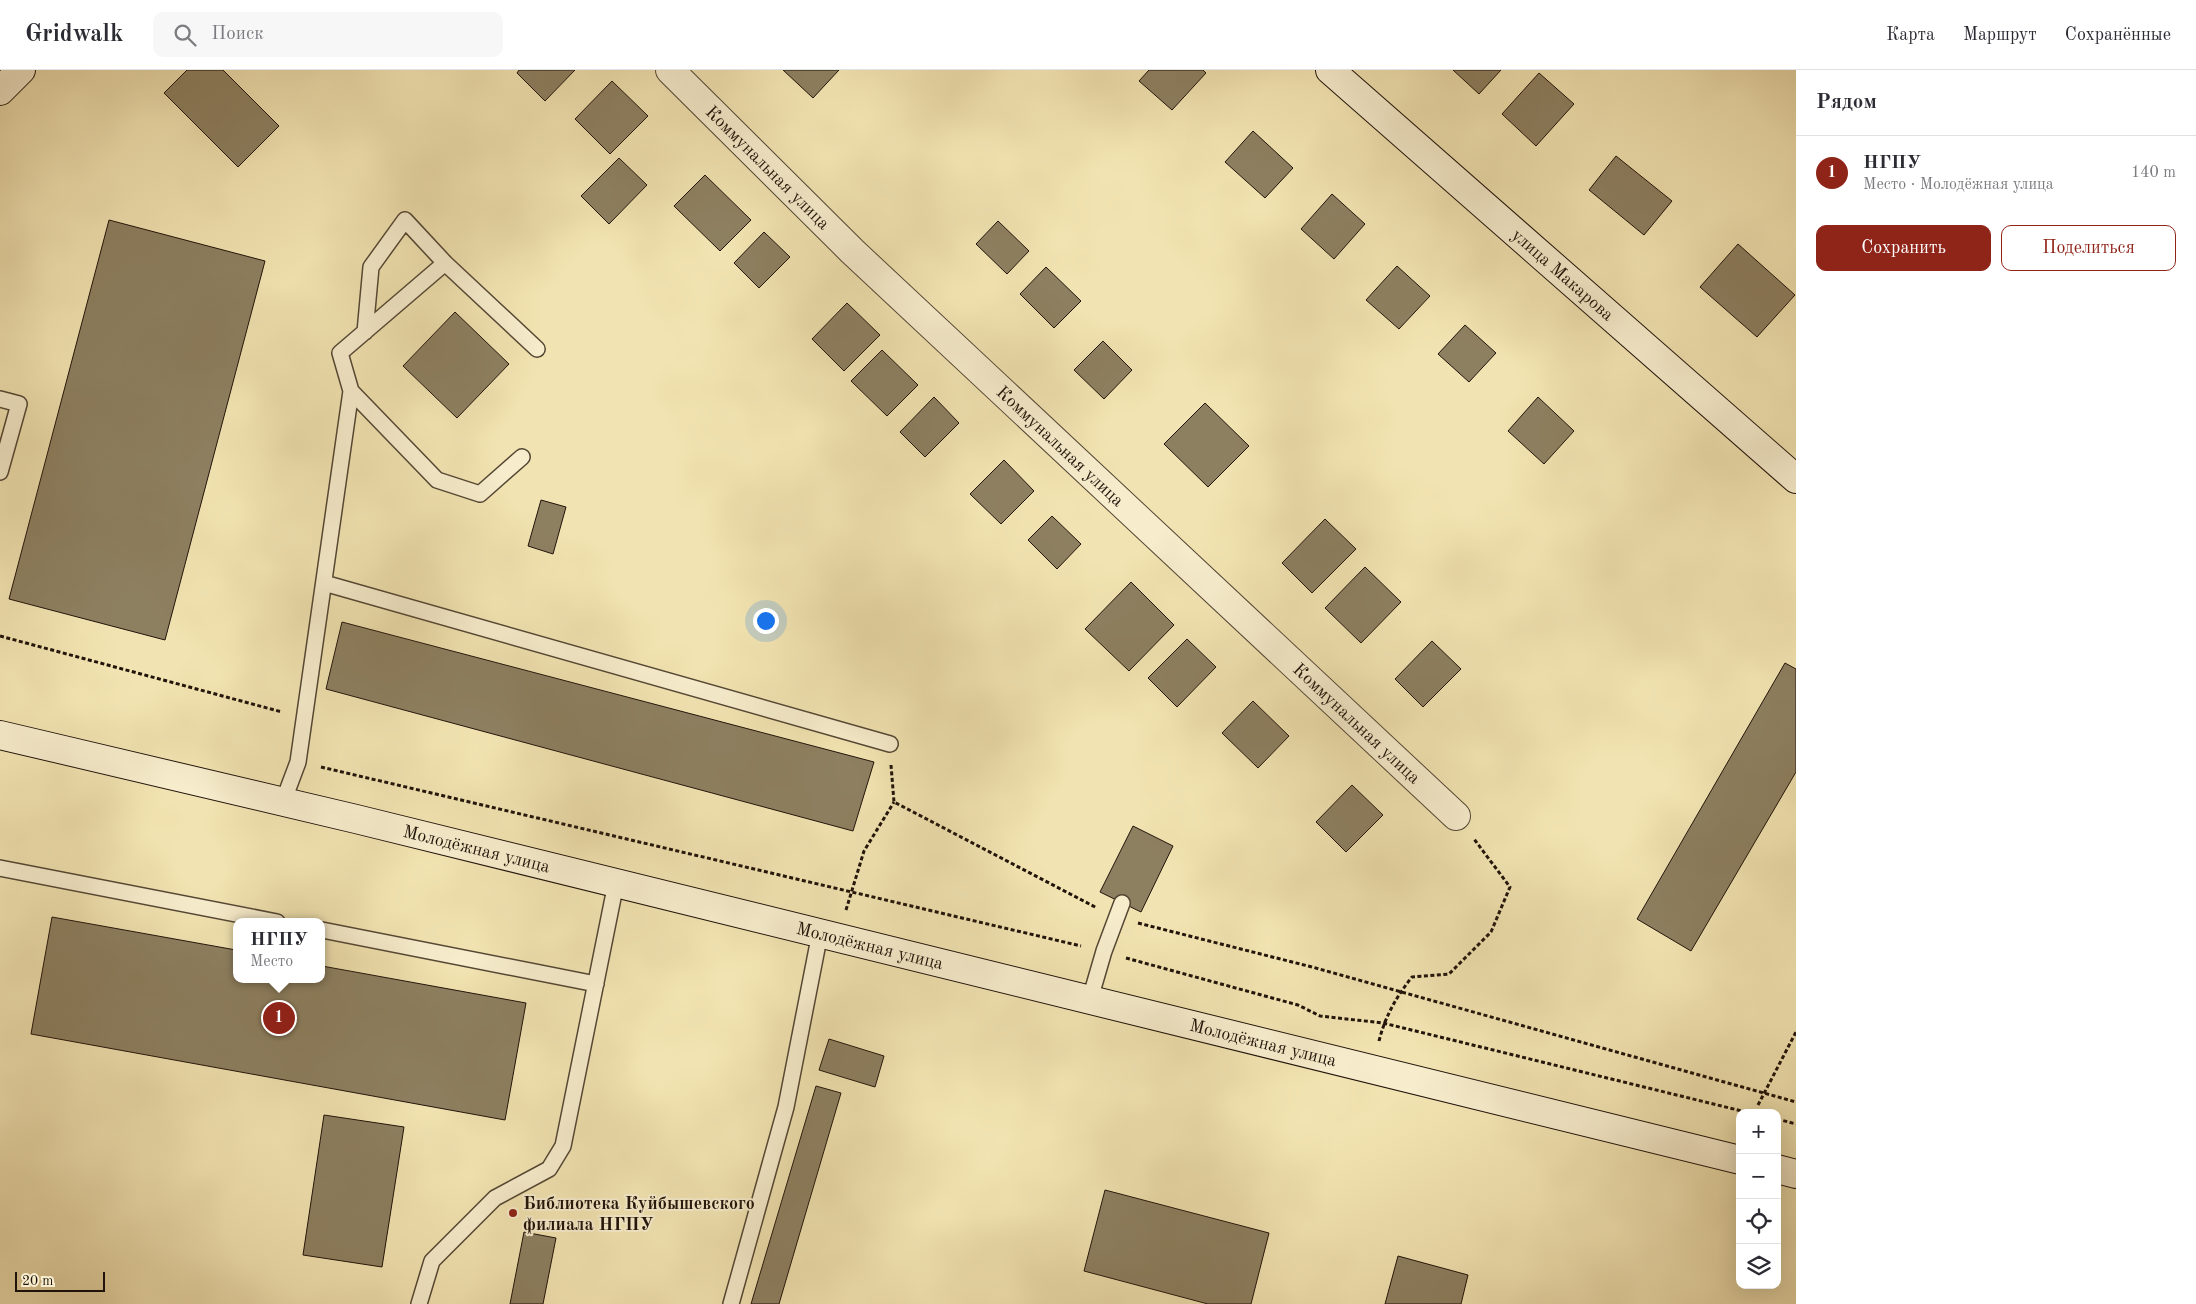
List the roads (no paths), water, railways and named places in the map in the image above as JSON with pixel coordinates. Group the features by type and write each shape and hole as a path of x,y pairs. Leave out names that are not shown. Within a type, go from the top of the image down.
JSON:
{"street":[{"path":"0,91 21,70"},
{"name":"Коммунальная улица","path":"670,70 852,251 1456,816"},
{"name":"улица Макарова","path":"1330,70 1796,480"},
{"name":"Молодёжная улица","path":"0,735 828,934 1736,1159"},
{"path":"1781,1170 1796,1174"}],"lane":[{"path":"365,332 371,268 405,220 445,263 537,348"},
{"path":"283,802 298,762 351,391 340,353 445,263"},
{"path":"351,391 437,480 480,494 522,457"},
{"path":"0,399 19,404 0,472"},
{"path":"324,583 890,744"},
{"path":"0,868 256,918"},
{"path":"418,1304 432,1261 495,1198 549,1170 563,1146 616,883"},
{"path":"1090,999 1104,951 1122,902"},
{"path":"325,931 596,984"},
{"path":"731,1304 786,1107 828,934"}],"place":[{"name":"НГПУ","path":"279,1018"},
{"name":"Библиотека Куйбышевского филиала НГПУ","path":"513,1213"}]}
